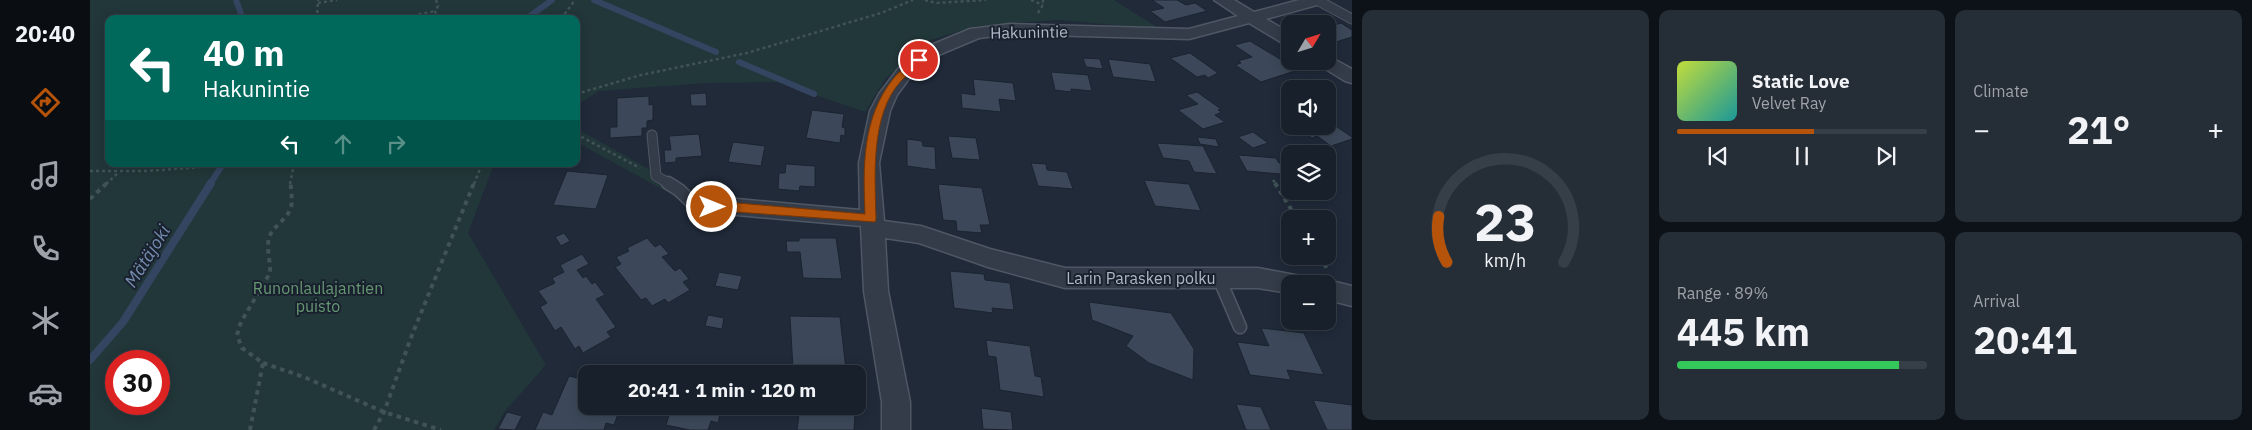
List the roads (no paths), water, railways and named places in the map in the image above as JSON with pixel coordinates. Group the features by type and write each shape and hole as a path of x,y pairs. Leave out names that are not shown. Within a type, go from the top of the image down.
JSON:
{"street":[{"path":"1222,0 1281,35"},
{"name":"Hakunintie","path":"896,430 896,402 876,291 869,163 875,124 880,111 897,80 907,69 930,52 976,34 992,31 1010,29 1189,34 1318,0"},
{"path":"1336,68 1352,77"},
{"name":"Larin Parasken polku","path":"698,208 726,206 871,223 921,235 988,258 1065,278 1258,278 1281,282"},
{"path":"1336,292 1352,296"}],"lane":[{"path":"1318,0 1352,19"},
{"path":"652,135 656,176 679,190 698,208"},
{"path":"1219,278 1240,327"}],"waterway":[{"name":"Mätäjoki","path":"236,0 242,15"},
{"path":"531,15 552,0"},
{"path":"594,0 716,52"},
{"path":"739,62 814,94"},
{"name":"Mätäjoki","path":"210,184 221,167"},
{"name":"Mätäjoki","path":"90,360 123,322 211,183"}],"park label":[{"name":"Runonlaulajantien puisto","path":"318,297"}]}
